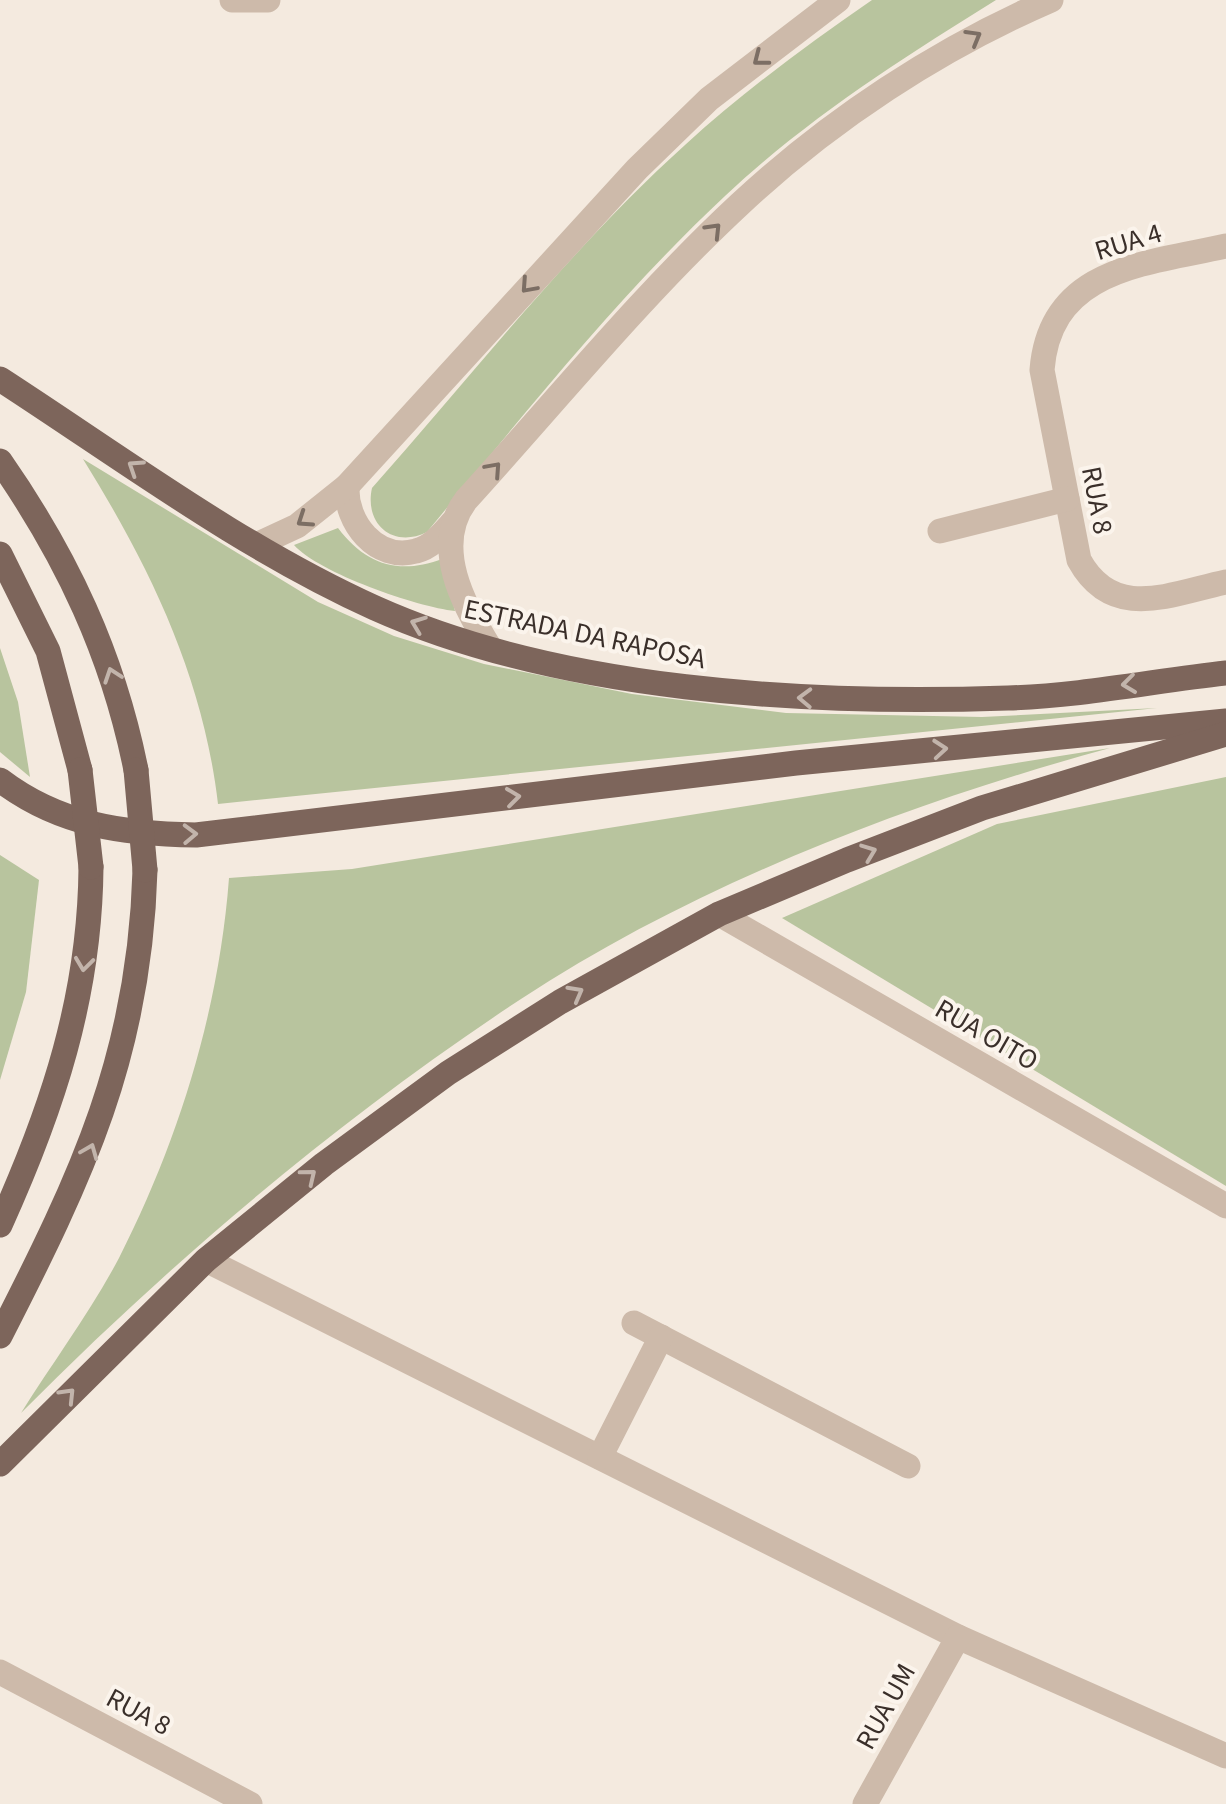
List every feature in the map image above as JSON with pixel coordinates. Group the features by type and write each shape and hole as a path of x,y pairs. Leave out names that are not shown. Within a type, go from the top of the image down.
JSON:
{"main road":[{"name":"ESTRADA DA RAPOSA","path":"0,379 256,544 376,608 490,648 708,690 798,698 1011,698 1226,673"},
{"path":"0,462 44,528 84,602 117,689 136,770 145,870 136,989 114,1082 86,1162 0,1336"},
{"path":"0,554 48,651 80,770 90,866 86,953 73,1030 43,1127 0,1226"},
{"path":"0,780 69,819 129,832 196,835 796,762 1226,720"},
{"path":"0,1464 206,1260 324,1164 448,1073 560,1002 718,914 982,808 1226,734"}],"street":[{"path":"232,0 268,0"},
{"path":"256,544 296,526 347,486 637,169 710,99 838,0"},
{"path":"347,486 346,500 356,526 382,548 413,552 438,539 466,500 740,203 830,130 910,74 1051,0"},
{"name":"RUA 4","path":"1042,370 1044,342 1052,323 1083,289 1118,270 1226,246"},
{"name":"RUA 8","path":"1042,370 1079,560 1090,580 1104,593 1145,600 1226,582"},
{"path":"940,531 1068,499"},
{"path":"453,522 455,575 462,599 490,648"},
{"name":"RUA OITO","path":"718,914 1226,1206"},
{"path":"206,1260 958,1636 1226,1756"},
{"path":"634,1323 908,1466"},
{"path":"600,1457 661,1336"},
{"name":"RUA UM","path":"865,1804 958,1636"},
{"name":"RUA 8","path":"0,1672 250,1804"}],"green space":[{"path":"872,0 996,0 856,91 756,168 685,235 608,317 427,532 403,537 384,530 372,512 372,488 563,268 707,125"},
{"path":"83,459 318,602 394,636 484,664 632,694 786,713 982,717 1157,708 218,804 200,711 170,624 130,540"},
{"path":"338,528 360,551 384,563 412,566 442,559 455,611 370,587 324,567 294,545"},
{"path":"0,648 18,702 30,777 0,752"},
{"path":"1110,748 958,794 806,851 659,919 588,957 454,1045 323,1142 198,1246 21,1413 119,1258 178,1121 206,1025 229,878 352,869"},
{"path":"1226,777 1226,1186 782,918 997,824"},
{"path":"0,855 39,880 26,992 0,1080"}]}
